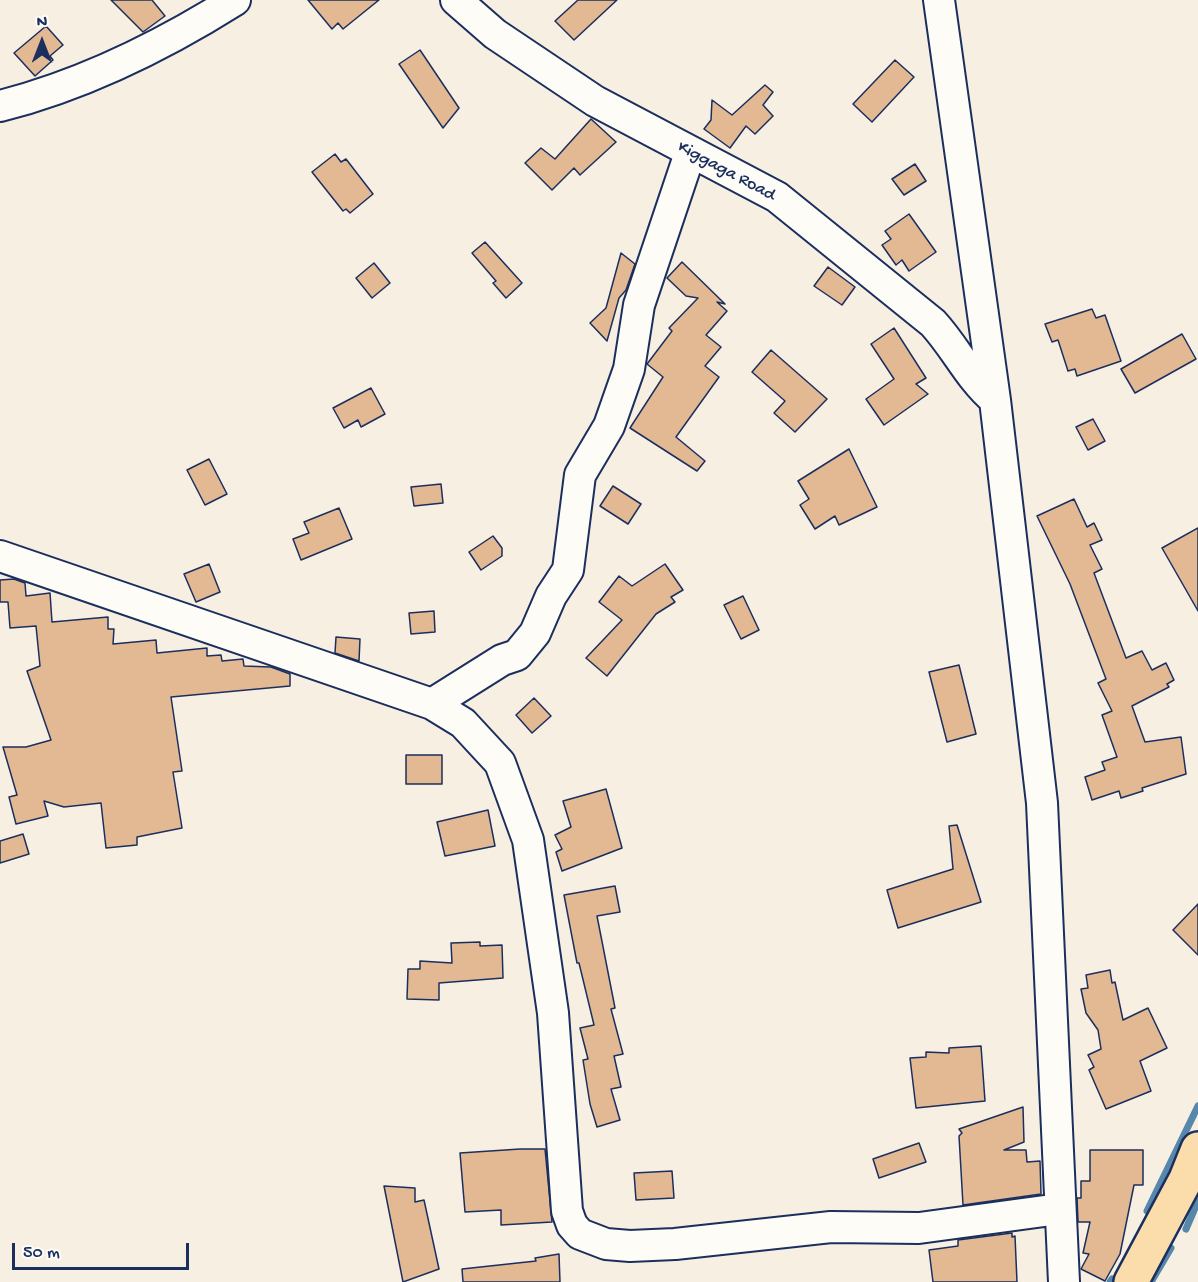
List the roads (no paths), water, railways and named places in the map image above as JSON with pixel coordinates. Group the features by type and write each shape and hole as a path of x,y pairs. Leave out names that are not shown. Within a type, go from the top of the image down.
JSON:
{"main road":[{"path":"1131,1282 1186,1179 1198,1149"}],"street":[{"path":"0,106 46,94 118,63 190,28 235,0"},
{"name":"Kiggaga Road","path":"456,0 495,34 595,101 777,197 933,324 948,340 977,384 995,400"},
{"path":"939,0 995,400 1042,803 1064,1282"},
{"path":"432,704 502,660 517,654 536,633 551,596 568,570 580,476 609,426 629,369 639,305 690,153"},
{"path":"0,556 432,704 463,723 500,763 528,840 553,1013 567,1211 572,1226 580,1234 606,1244 630,1246 675,1244 831,1227 919,1228 1059,1209"}],"waterway":[{"path":"1147,1211 1198,1106"},
{"path":"1186,1229 1198,1201"},
{"path":"1151,1282 1171,1248"}]}
